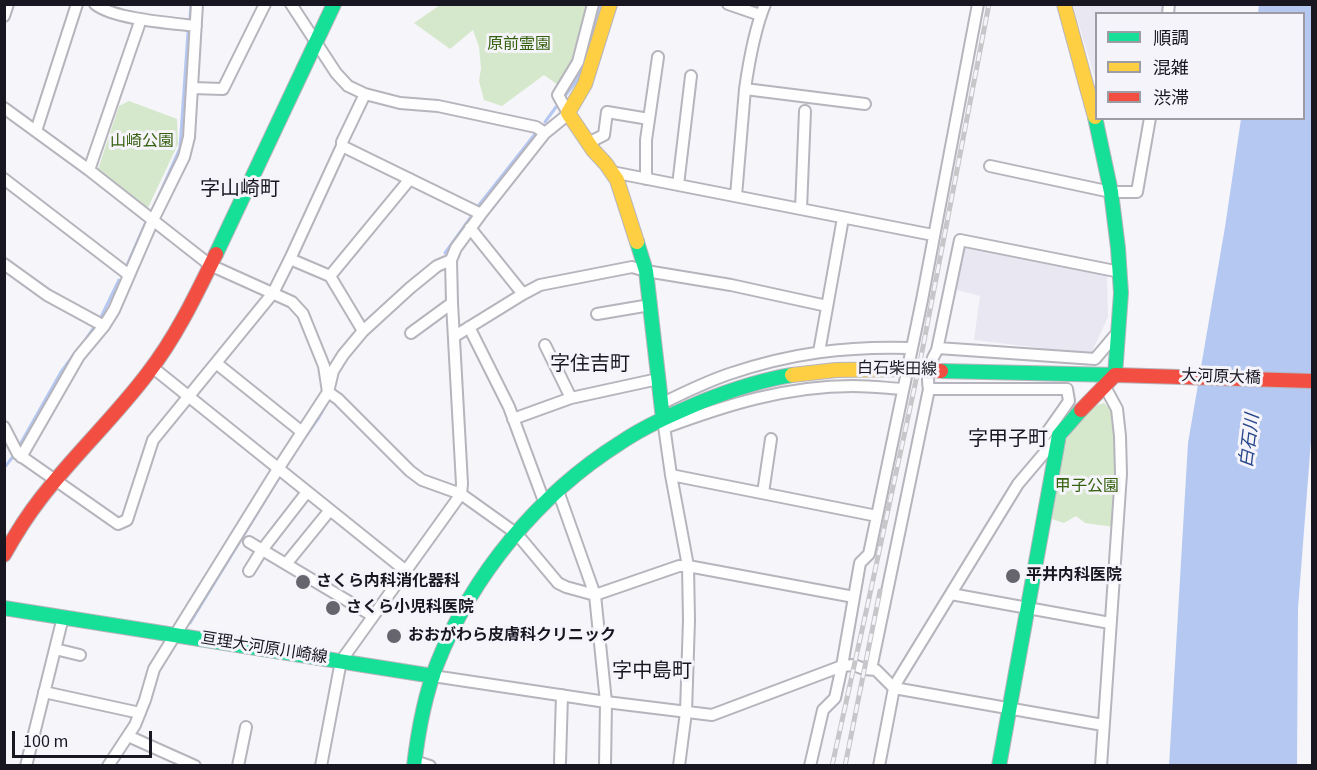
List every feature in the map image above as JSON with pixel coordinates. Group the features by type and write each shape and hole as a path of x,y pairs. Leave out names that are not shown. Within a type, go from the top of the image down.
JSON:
{"main road":[{"path":"4,555 27,517 137,387 169,344 210,265 334,4"},
{"path":"610,4 585,84 568,112 593,150 612,172 622,192 646,271 663,423"},
{"path":"1064,4 1095,116"},
{"path":"999,765 1059,435 1115,375 1121,293 1120,272 1111,192 1096,120"},
{"name":"白石柴田線","path":"433,676 453,629 469,600 500,554 558,491 619,443 750,384 795,374 835,370 904,369 1129,375"},
{"name":"大河原大橋","path":"1129,375 1312,381"},
{"name":"亘理大河原川崎線","path":"4,608 433,676"},
{"path":"414,763 421,721 433,676"}],"street":[{"path":"4,16 8,4"},
{"path":"36,131 77,4"},
{"path":"95,4 100,9 141,19 196,26"},
{"path":"18,452 100,324 114,310 153,220 184,157 187,148 197,4"},
{"path":"192,88 223,89 265,4"},
{"path":"291,4 336,73 348,86 365,94 400,103 438,106 525,124 545,133"},
{"path":"321,765 341,661 461,494 451,260 456,248 470,228 545,133 566,116 568,112 558,95 578,62 593,4"},
{"path":"728,4 763,10 748,64 736,196"},
{"path":"810,765 823,710 835,698 860,563 869,554 878,516 978,4"},
{"path":"88,170 141,19"},
{"path":"646,179 646,140 658,57"},
{"path":"678,185 692,76"},
{"path":"745,89 865,104"},
{"path":"4,427 18,452 118,524 127,520 153,440 273,293 365,94"},
{"path":"4,108 210,265 292,302 303,315 324,366 328,392 338,399 410,471 422,480 461,494 516,534 558,582 566,587 595,595 680,566 688,566 854,597"},
{"path":"801,209 805,111"},
{"path":"588,143 604,135 607,112 649,119"},
{"path":"990,166 1111,192 1137,192 1150,120"},
{"path":"342,146 481,214"},
{"path":"612,172 933,235"},
{"path":"4,179 129,275"},
{"path":"330,276 410,179"},
{"path":"819,352 843,218"},
{"path":"470,228 523,294"},
{"path":"871,669 929,389 927,380 932,358 938,348 960,240 1120,272"},
{"path":"290,259 330,276 363,332"},
{"path":"108,765 133,738 154,669 328,392 333,371 343,355 363,332 419,281 437,266 451,260"},
{"path":"4,264 47,295 100,324"},
{"path":"455,336 540,285 632,267 827,306"},
{"path":"411,333 452,303"},
{"path":"597,314 650,305"},
{"path":"469,327 509,407 545,504"},
{"path":"938,348 1095,359 1118,333"},
{"path":"545,345 571,398"},
{"path":"661,404 728,375 787,357 860,348 911,348"},
{"path":"216,363 302,432"},
{"path":"152,367 406,571"},
{"path":"513,419 571,398 658,379"},
{"path":"679,765 686,712 688,566 663,423 784,392 820,387 854,386 903,389"},
{"path":"1101,765 1121,474 1117,409 1104,386"},
{"path":"929,389 1067,389 1069,401 1044,438 1046,452"},
{"path":"879,765 894,688 1018,484 1059,435"},
{"path":"763,493 771,439"},
{"path":"671,475 878,516"},
{"path":"558,491 595,595 606,702 605,765"},
{"path":"249,572 262,550 307,492"},
{"path":"286,564 330,510"},
{"path":"249,542 373,616"},
{"path":"951,594 1110,623"},
{"path":"26,765 63,616"},
{"path":"55,650 80,656"},
{"path":"433,676 712,715 842,666 854,665 876,670 894,688 1103,725"},
{"path":"44,692 140,713"},
{"path":"560,762 562,695"},
{"path":"238,765 246,727"},
{"path":"133,738 195,765"},
{"path":"414,763 430,765"}],"shaded area":[{"path":"1073,5 1166,5 1164,12 1095,12 1095,79"},
{"path":"966,246 1107,274 1108,317 1091,354 974,340 980,296 953,289 961,251"}],"green space":[{"name":"原前霊園","path":"440,5 590,5 571,66 558,85 544,75 502,106 484,100 479,81 481,68 479,47 473,30 450,49 414,23"},
{"name":"山崎公園","path":"129,101 177,119 178,144 146,212 99,174 98,169 119,106"},
{"name":"甲子公園","path":"1104,403 1113,411 1117,440 1114,527 1085,523 1076,516 1064,523 1052,519 1064,443 1074,428 1095,406"}],"water":[{"name":"白石川","path":"1259,5 1312,5 1312,428 1298,608 1297,765 1169,766 1188,443 1241,120 1305,120 1305,12 1258,12"}],"waterway":[{"path":"190,18 191,4"},
{"path":"565,96 577,80 601,4"},
{"path":"153,209 180,148 188,32"},
{"path":"545,122 556,107"},
{"path":"479,205 535,134"},
{"path":"445,253 471,217"},
{"path":"127,265 145,224"},
{"path":"81,346 101,317 119,280"},
{"path":"18,448 61,372 75,353"},
{"path":"296,450 328,401"},
{"path":"4,468 15,454"},
{"path":"190,623 280,476"},
{"path":"139,727 148,706"}],"railway":[{"path":"832,766 921,357 989,4"},
{"path":"845,766 880,591"}],"traffic: fast":[{"path":"216,254 334,4"},
{"path":"941,371 1115,375 1121,293 1118,248 1111,192 1096,120"},
{"path":"637,242 646,271 663,419"},
{"path":"414,766 428,689 452,631 489,568 536,512 590,463 649,426 724,393 792,375"},
{"path":"999,766 1059,435 1081,410"},
{"path":"4,608 433,676"}],"traffic: slow":[{"path":"610,4 585,84 568,113 617,180 637,242"},
{"path":"1064,4 1095,117"},
{"path":"792,375 836,370 905,369"}],"traffic: jam":[{"path":"4,555 41,498 122,405 168,345 216,254"},
{"path":"905,369 941,371"},
{"path":"1081,410 1115,375 1312,381"}],"place":[{"name":"平井内科医院","path":"1013,576"},
{"name":"さくら内科消化器科","path":"303,582"},
{"name":"さくら小児科医院","path":"333,608"},
{"name":"おおがわら皮膚科クリニック","path":"394,636"}],"district":[{"name":"字山崎町","path":"240,191"},
{"name":"字住吉町","path":"590,366"},
{"name":"字甲子町","path":"1008,441"},
{"name":"字中島町","path":"652,673"}]}
